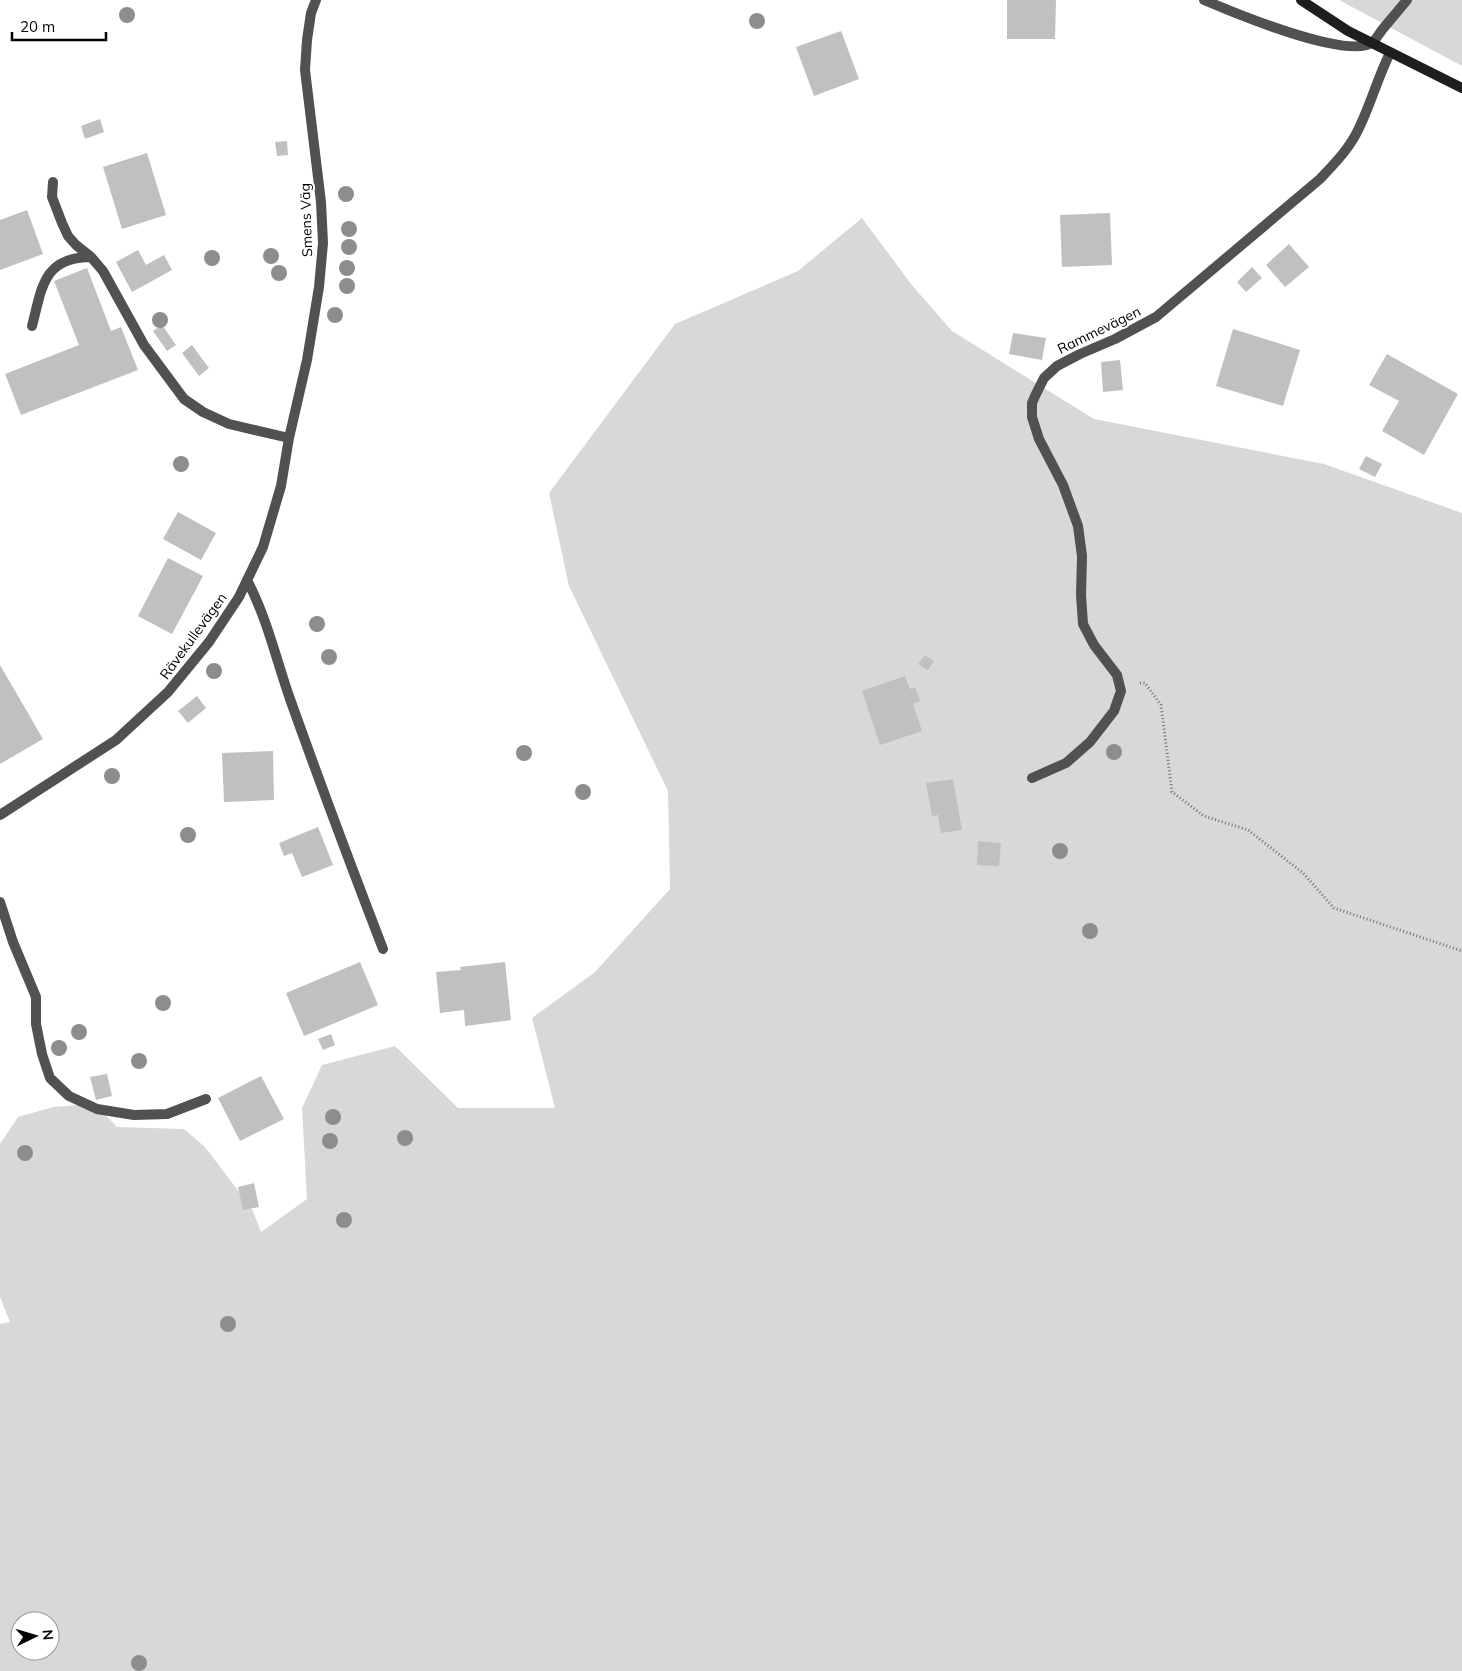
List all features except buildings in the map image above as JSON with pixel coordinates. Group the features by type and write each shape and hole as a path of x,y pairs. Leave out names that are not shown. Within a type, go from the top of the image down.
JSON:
{"main road":[{"path":"1301,0 1348,31 1462,88"}],"lane":[{"name":"Smens Väg","path":"289,438 307,360 319,287 323,243 321,202 305,70 311,12 316,0"},
{"path":"1204,0 1248,18 1329,44 1359,47 1372,43 1407,0"},
{"name":"Rammevägen","path":"1119,684 1117,674 1094,645 1083,624 1080,595 1082,556 1078,526 1062,485 1039,438 1032,417 1032,403 1044,378 1057,366 1115,339 1156,317 1320,179 1344,153 1359,128 1390,53"},
{"path":"53,182 52,197 65,230 76,245 91,257 103,271 144,345 184,398 203,412 229,424 289,438"},
{"path":"32,326 42,285 50,272 69,259 91,257"},
{"name":"Rävekullevägen","path":"0,814 116,740 168,692 209,642 239,596 263,547 281,486 289,438"},
{"path":"247,580 257,600 287,690 343,844 384,949"},
{"path":"1032,778 1066,763 1090,742 1114,711 1121,691 1119,684"},
{"path":"0,902 13,942 36,997 36,1024 42,1054 50,1078 69,1096 97,1109 134,1114 167,1114 206,1098"}],"path":[{"path":"1119,684 1144,683 1161,705 1172,792 1204,816 1248,830 1302,872 1334,908 1462,951"}],"shaded area":[{"path":"1339,0 1462,0 1462,66"},
{"path":"862,218 911,284 952,331 1094,419 1324,464 1462,513 1462,1671 0,1671 0,1324 10,1322 0,1297 0,1144 18,1117 53,1107 95,1104 117,1127 184,1129 205,1147 252,1209 261,1232 307,1199 302,1108 322,1065 395,1046 458,1108 555,1108 532,1018 595,972 670,889 668,791 569,586 549,493 675,324 798,271"}]}
